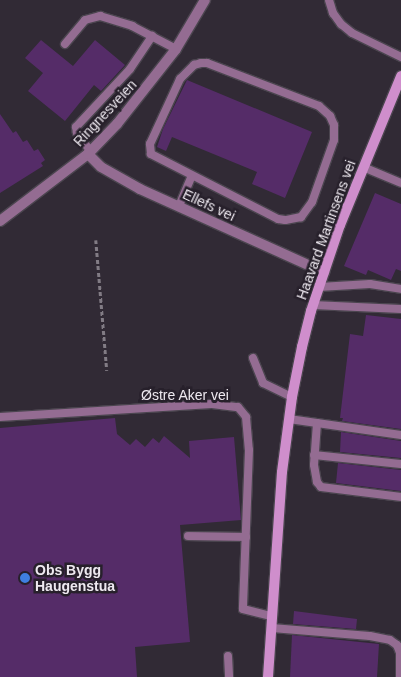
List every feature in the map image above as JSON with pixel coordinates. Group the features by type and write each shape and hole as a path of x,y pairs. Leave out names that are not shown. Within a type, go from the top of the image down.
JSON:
{"street":[{"name":"Ringnesveien","path":"0,221 89,153 117,124 176,49 205,0"},
{"name":"Haavard Martinsens vei","path":"268,677 282,472 292,397 319,286 363,167 401,76"},
{"name":"Ellefs vei","path":"89,153 101,167 116,177 324,272"}],"lane":[{"path":"329,0 333,13 341,24 352,33 401,57"},
{"path":"65,44 85,20 100,16 119,20 176,49"},
{"path":"89,153 77,133 76,127 130,69 152,36"},
{"path":"207,63 319,106 330,116 334,125 334,140 312,202 301,217 285,220 278,218 192,176 154,157 149,150 153,136 180,79 194,65 207,63"},
{"path":"363,167 401,183"},
{"path":"179,206 192,176"},
{"path":"319,286 370,284 401,289"},
{"path":"313,305 401,309"},
{"path":"254,358 263,383 292,397"},
{"name":"Østre Aker vei","path":"0,417 202,404 232,405 238,408 246,418 248,450 243,609 272,616"},
{"path":"289,419 401,435"},
{"path":"317,423 314,455 317,482 325,489 401,497"},
{"path":"314,455 401,464"},
{"path":"188,536 246,537"},
{"path":"272,628 390,640 398,645 400,677"},
{"path":"228,656 229,677"}],"path":[{"path":"96,240 107,370"}],"building":[{"path":"41,40 73,66 95,40 125,65 101,91 94,85 65,121 28,91 43,73 25,58"},
{"path":"187,80 312,132 285,198 252,184 257,172 172,137 166,151 157,147 163,129"},
{"path":"0,114 13,133 16,131 23,142 27,140 34,151 38,149 45,160 41,163 43,166 0,193"},
{"path":"375,193 401,204 401,271 396,269 391,280 368,270 366,275 344,266"},
{"path":"366,315 401,319 401,429 342,421 343,418 340,418 350,334 363,336"},
{"path":"115,418 117,434 130,445 136,439 145,447 153,438 159,443 164,436 190,458 189,441 234,437 241,520 180,525 190,642 135,647 137,677 0,677 0,428"},
{"path":"341,432 401,441 401,458 340,452"},
{"path":"338,463 401,470 401,491 336,483"},
{"path":"294,611 357,619 356,629 293,624"},
{"path":"292,635 379,644 377,677 290,677"}],"place":[{"name":"Obs Bygg Haugenstua","path":"25,578"}]}
